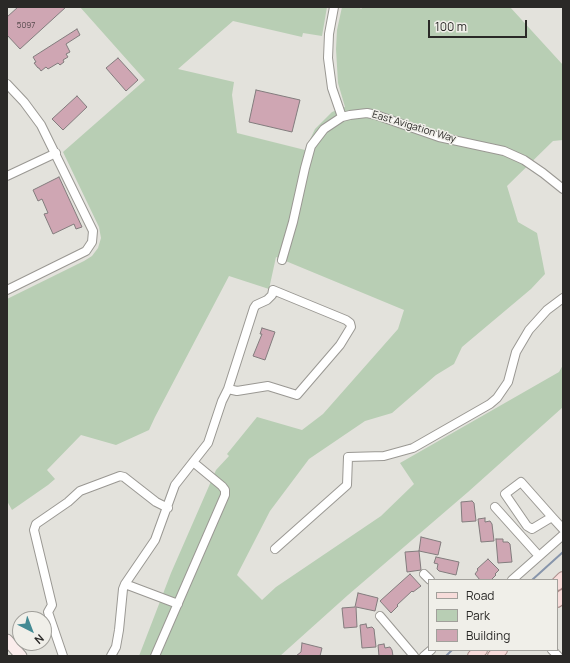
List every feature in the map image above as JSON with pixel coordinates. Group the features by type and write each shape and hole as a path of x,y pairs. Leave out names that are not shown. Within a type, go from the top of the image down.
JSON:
{"main road":[{"path":"7,640 21,656"}],"street":[{"path":"334,7 329,34 328,58 332,88 342,117"},
{"path":"7,84 34,114 56,153 93,231 92,242 86,251 7,290"},
{"name":"East Avigation Way","path":"282,260 293,222 308,156 312,146 317,136 324,129 342,117 359,113 376,114 439,136 504,151 524,160 543,172 563,189"},
{"path":"7,176 56,153"},
{"path":"111,656 116,647 123,589 125,584 156,540 176,485 208,443 256,305 267,300 272,295 273,290 350,323 350,327 340,345 297,395 268,386 237,391 228,389"},
{"path":"275,549 347,485 348,457 384,456 413,448 490,404 497,398 508,382 516,352 529,330 547,310 563,298"},
{"path":"155,656 225,495 225,490 222,486 193,462"},
{"path":"63,656 48,612 52,605 34,530 36,524 68,502 80,491 120,476 124,476 156,502 168,508"},
{"path":"552,517 532,530 527,526 505,494 521,482 563,529"},
{"path":"495,507 539,556"},
{"path":"513,579 563,535"},
{"path":"125,584 178,604"},
{"path":"380,616 414,656"}],"green space":[{"path":"80,7 327,7 322,36 303,33 302,37 233,21 178,69 234,82 232,95 237,133 305,150 315,129 332,112 345,107 338,83 336,49 337,30 342,7 359,7 361,9 363,7 510,7 563,65 563,140 553,141 507,186 518,222 537,233 545,274 531,289 462,347 454,364 436,375 392,413 365,421 309,459 270,511 237,575 262,600 276,587 381,516 414,484 400,463 559,372 563,365 563,407 280,656 139,656 171,573 216,470 229,456 227,454 257,417 302,430 323,414 398,329 404,310 276,257 269,289 229,276 149,430 116,445 81,435 47,470 55,479 12,510 7,501 7,299 84,261 92,256 98,248 101,238 99,227 63,152 145,80"}],"building":[{"path":"18,7 66,7 20,49 7,35 7,17"},
{"path":"77,29 80,35 66,44 70,52 66,54 68,57 63,60 64,62 60,65 58,63 48,69 46,67 41,71 34,63 36,62 33,57"},
{"path":"118,58 138,80 126,91 106,68"},
{"path":"256,90 300,100 292,132 249,122"},
{"path":"77,96 87,107 63,130 52,119"},
{"path":"59,177 82,227 76,229 74,224 53,234 44,214 48,213 42,199 38,201 33,190"},
{"path":"262,328 275,332 265,360 253,356 262,334 260,334"},
{"path":"472,501 474,503 476,521 462,522 461,502"},
{"path":"485,518 485,522 490,521 492,524 494,541 481,542 478,519"},
{"path":"421,537 441,542 438,555 419,551"},
{"path":"496,539 503,539 503,542 508,542 510,544 512,562 498,563"},
{"path":"419,551 421,570 407,572 405,552"},
{"path":"436,557 459,562 456,575 439,571 437,569 438,564 434,563"},
{"path":"488,559 499,570 492,579 479,579 475,574 478,570 477,569"},
{"path":"410,574 421,586 413,592 412,591 391,613 380,601"},
{"path":"358,593 378,598 375,611 356,607 357,627 344,628 342,608 355,607"},
{"path":"366,624 367,628 372,627 374,629 376,647 362,648 360,625"},
{"path":"302,643 322,648 320,656 296,656 301,652"},
{"path":"384,644 385,648 390,647 393,656 379,656 378,645"}],"waterway":[{"path":"533,579 563,552"},
{"path":"446,656 451,651"}]}
